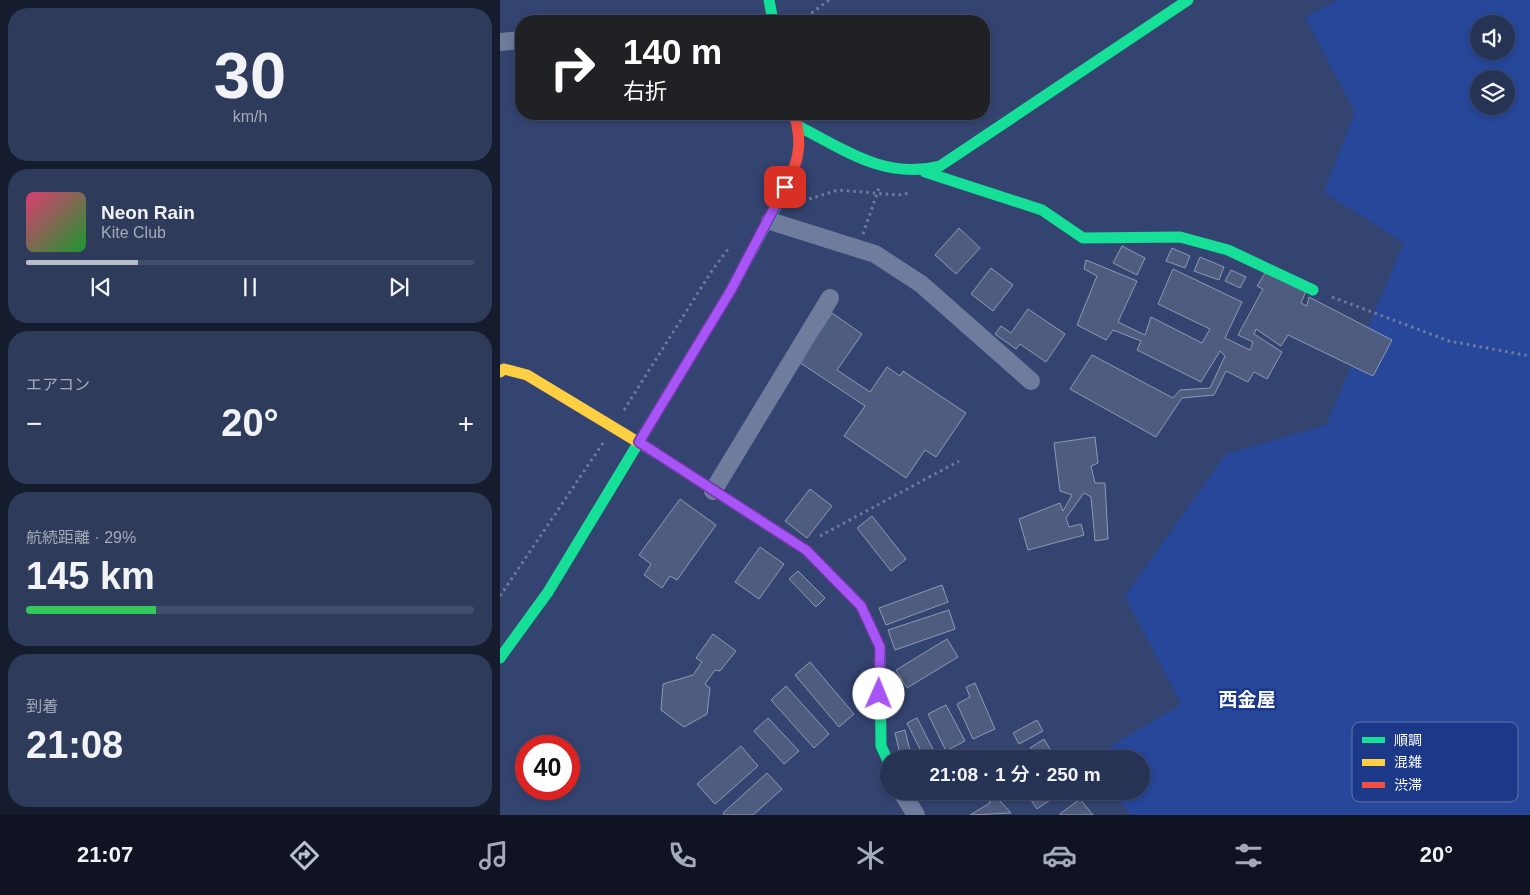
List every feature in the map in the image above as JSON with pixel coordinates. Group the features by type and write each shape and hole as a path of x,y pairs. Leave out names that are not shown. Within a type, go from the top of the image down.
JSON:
{"street":[{"path":"769,0 772,15"},
{"path":"925,172 940,166 1188,0"},
{"path":"500,42 515,41"},
{"path":"500,658 548,592 731,290 770,220 799,160 798,126 796,120"},
{"path":"798,126 888,170 925,172 1042,210 1083,238 1180,237 1228,250 1313,290"},
{"path":"770,220 875,254 921,284 1031,381"},
{"path":"713,491 830,298"},
{"path":"500,372 504,369 527,375 639,442 800,547 861,606 880,647 881,746 883,750"},
{"path":"907,800 916,815"}],"path":[{"path":"809,15 829,0"},
{"path":"859,249 876,193 888,170"},
{"path":"1313,290 1449,341 1530,356"},
{"path":"800,547 959,461"}],"shaded area":[{"path":"1338,0 1530,0 1530,815 1130,815 1120,800 1150,800 1150,750 1105,750 1181,704 1125,596 1226,454 1326,425 1404,243 1324,192 1355,112 1305,17"}],"building":[{"path":"959,228 980,248 956,274 935,255"},
{"path":"1122,246 1145,258 1137,275 1113,263"},
{"path":"1172,248 1190,256 1185,268 1166,261"},
{"path":"1200,257 1224,267 1219,280 1194,271"},
{"path":"1086,260 1137,281 1118,322 1145,335 1151,317 1202,343 1210,329 1158,304 1173,269 1242,302 1225,338 1250,350 1253,342 1238,335 1263,289 1257,286 1267,270 1306,291 1301,303 1307,306 1309,297 1392,340 1373,376 1288,335 1281,346 1256,329 1254,334 1282,352 1267,379 1254,372 1248,382 1226,371 1214,395 1182,398 1156,437 1070,389 1092,355 1173,398 1180,390 1210,388 1225,356 1220,351 1201,382 1137,350 1141,341 1113,330 1106,340 1077,325 1097,276 1084,269"},
{"path":"991,268 1013,285 993,311 971,294"},
{"path":"1231,270 1246,277 1240,288 1225,281"},
{"path":"1028,309 1065,334 1046,362 1020,344 1016,349 995,334 1001,326 1011,333"},
{"path":"832,313 862,334 837,370 870,392 887,367 900,376 903,371 966,413 936,457 925,450 906,478 844,436 865,406 799,362"},
{"path":"1095,437 1098,463 1091,466 1095,483 1105,483 1108,539 1095,541 1091,497 1084,493 1066,518 1069,527 1081,524 1084,535 1028,550 1019,519 1060,503 1063,511 1072,495 1060,491 1054,443"},
{"path":"810,489 832,506 807,538 785,521"},
{"path":"680,499 716,525 677,580 670,576 662,588 644,575 651,564 639,555"},
{"path":"872,516 906,559 891,571 857,528"},
{"path":"760,547 784,564 759,599 735,582"},
{"path":"798,571 825,598 816,607 789,579"},
{"path":"942,585 948,602 886,625 879,608"},
{"path":"949,610 955,629 895,650 888,630"},
{"path":"713,634 736,651 720,671 715,670 705,684 710,688 707,714 684,727 661,710 663,684 693,675 702,662 696,658"},
{"path":"947,639 958,657 907,688 896,670"},
{"path":"810,662 854,714 839,727 795,675"},
{"path":"975,683 995,729 973,739 957,704 970,697 966,687"},
{"path":"786,686 829,734 814,748 771,700"},
{"path":"946,705 965,741 946,750 928,714"},
{"path":"768,718 799,751 784,764 754,731"},
{"path":"917,718 933,750 920,750 907,723"},
{"path":"1037,720 1043,731 1019,744 1013,733"},
{"path":"905,730 910,750 899,750 895,733"},
{"path":"1044,739 1051,750 1031,750 1030,748"},
{"path":"741,746 758,766 715,804 697,784"},
{"path":"767,773 782,789 753,815 724,815 723,813"},
{"path":"988,800 999,800 1011,813 970,815 990,803"},
{"path":"1031,800 1050,800 1037,809"},
{"path":"1081,800 1093,815 1060,815"}],"traffic: fast":[{"path":"769,0 772,15"},
{"path":"798,126 849,153 883,166 901,169 940,166 1188,0"},
{"path":"925,172 1042,210 1083,238 1180,237 1228,250 1313,290"},
{"path":"500,658 548,592 731,290 779,201"},
{"path":"651,450 806,550 861,606 880,647 881,746 883,750"}],"traffic: slow":[{"path":"500,372 504,369 527,375 651,450"}],"traffic: jam":[{"path":"779,201 797,159 799,139 795,120"}],"district":[{"name":"西金屋","path":"1247,699"}],"route":[{"path":"785,187 770,220 731,290 639,442 806,550 861,606 880,647 879,694"}]}
